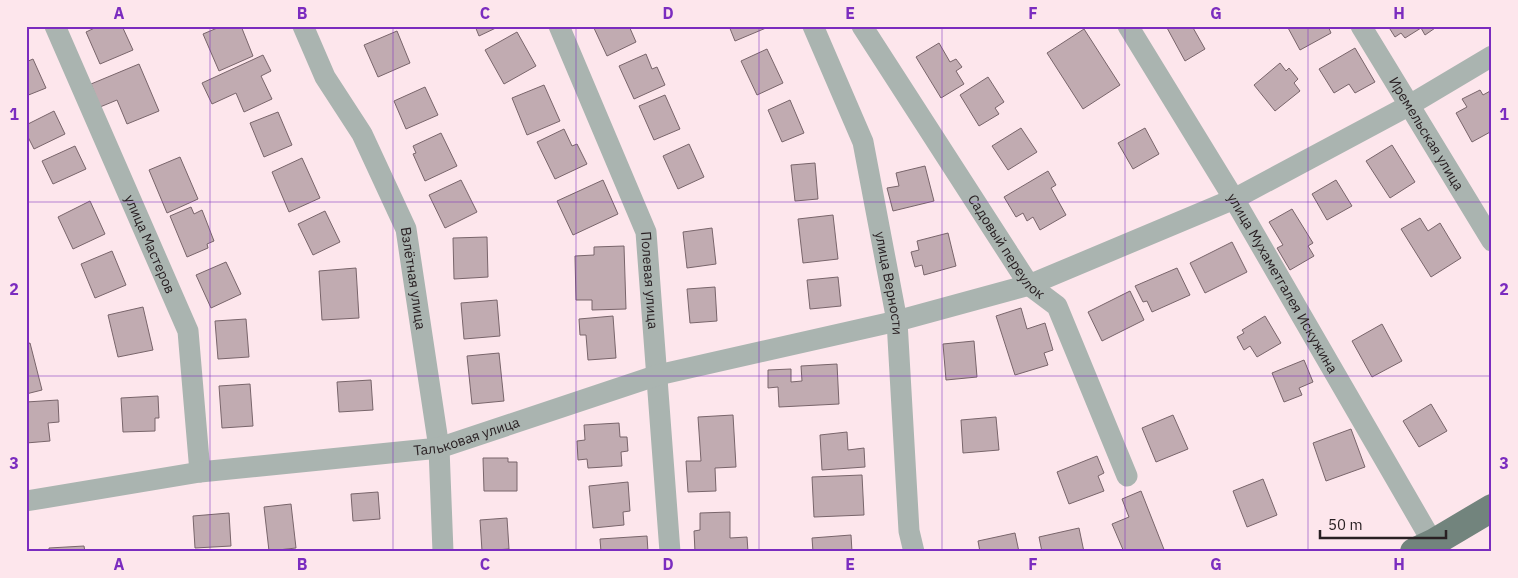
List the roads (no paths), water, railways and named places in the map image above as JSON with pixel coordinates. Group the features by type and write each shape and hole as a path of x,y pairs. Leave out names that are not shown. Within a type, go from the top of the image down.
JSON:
{"main road":[{"path":"1424,548 1492,508"}],"street":[{"name":"улица Мастеров","path":"55,26 188,331 200,472"},
{"name":"Взлётная улица","path":"303,26 325,77 362,134 406,230 440,448 443,552"},
{"name":"Полевая улица","path":"559,26 646,232 670,552"},
{"name":"улица Верности","path":"813,26 863,142 896,321 909,531 914,552"},
{"name":"Садовый переулок","path":"862,26 1029,285 1057,306 1128,476"},
{"name":"улица Мухаметгалея Искужина","path":"1128,26 1234,199 1424,548"},
{"name":"Иремельская улица","path":"1361,26 1492,241"},
{"name":"Тальковая улица","path":"26,501 200,472 440,448 658,375 896,321 1029,285 1234,199 1408,106 1492,56"}]}
